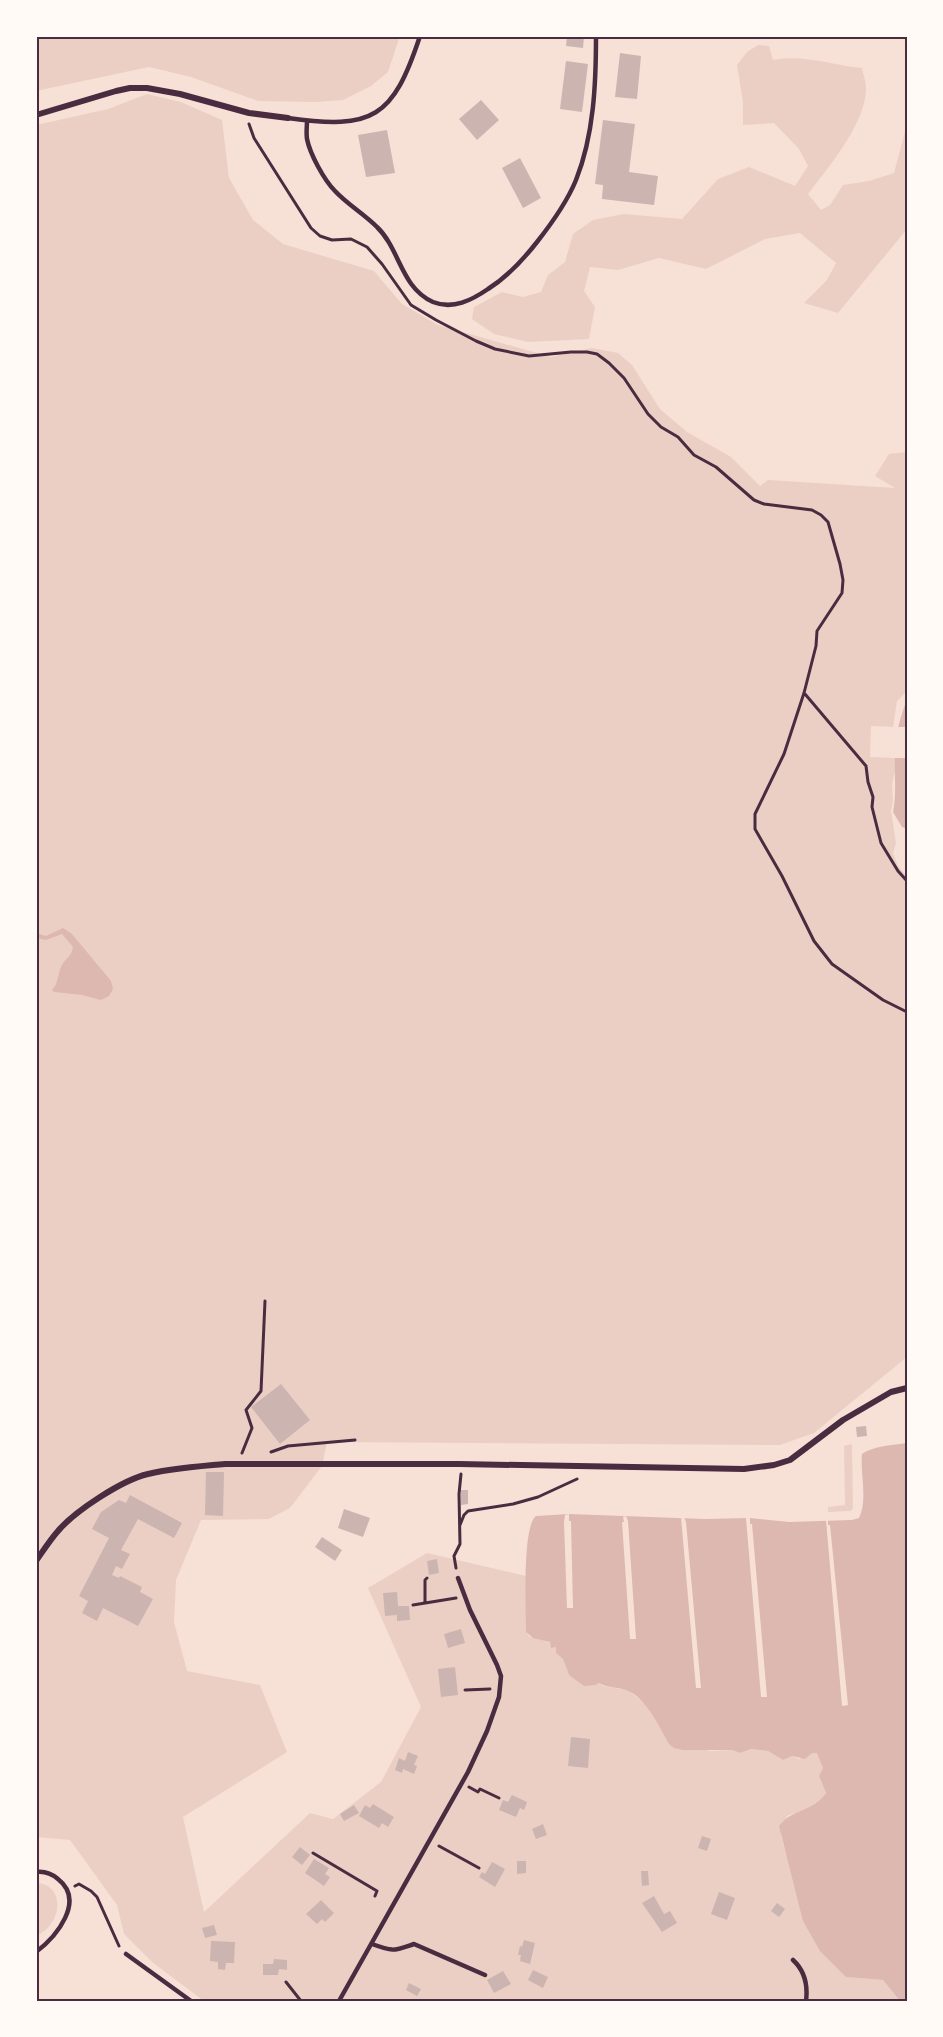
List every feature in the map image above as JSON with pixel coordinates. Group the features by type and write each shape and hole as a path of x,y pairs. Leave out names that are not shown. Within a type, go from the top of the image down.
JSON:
{"street":[{"path":"36,115 116,91 138,88 161,89 249,113 288,118"},
{"path":"36,1561 59,1530 91,1504 118,1486 146,1474 190,1467 234,1465 459,1464 744,1469 774,1465 790,1460 843,1420 891,1392 907,1388"}],"lane":[{"path":"288,118 307,121 359,121 369,117 383,107 396,93 411,63 420,36"},
{"path":"307,121 307,139 320,170 334,191 382,232 393,247 410,284 434,303 451,305 472,300 513,270 550,226 576,180 585,150 595,92 596,36"},
{"path":"339,2001 462,1784 487,1731 501,1688 501,1676 497,1665 470,1610 458,1578"},
{"path":"36,1872 42,1871 55,1876 67,1890 69,1909 55,1935 36,1952"},
{"path":"372,1944 391,1951 414,1944 484,1975"},
{"path":"126,1954 191,2001"},
{"path":"793,1960 806,1977 806,2001"}],"path":[{"path":"249,113 248,121 254,138 311,228 320,236 332,240 351,238 367,247 411,305 459,333 511,354 529,357 571,352 597,354 624,378 648,414 661,427 678,437 694,454 716,467 754,500 764,504 812,510 828,522 840,564 843,580 842,593 817,631 816,646 804,693 784,754 755,814 755,830 782,876 814,941 832,964 882,1000 907,1012"},
{"path":"804,693 866,766 873,797 872,807 881,843 907,881"},
{"path":"234,1465 246,1448 252,1428 246,1410 261,1391 265,1301"},
{"path":"249,1465 275,1450 288,1446 355,1440"},
{"path":"458,1578 453,1556 460,1544 461,1473 459,1464"},
{"path":"460,1524 468,1511 513,1504 538,1497 577,1479"},
{"path":"425,1603 425,1580 427,1578"},
{"path":"413,1605 466,1597"},
{"path":"465,1690 501,1688"},
{"path":"462,1784 478,1792 480,1789 499,1798"},
{"path":"429,1841 479,1868"},
{"path":"313,1853 376,1891 375,1896"},
{"path":"67,1890 79,1884 91,1890 97,1897 120,1948 126,1954"},
{"path":"286,1982 301,2001"}],"shaded area":[{"path":"36,36 400,36 388,72 371,86 343,100 316,102 258,101 191,77 149,67 36,91"},
{"path":"758,45 769,46 773,60 795,58 862,68 866,82 865,101 854,129 808,194 821,210 830,205 843,185 869,181 894,173 907,124 907,229 838,313 804,303 827,280 836,263 800,233 765,239 706,269 659,258 618,270 590,267 584,291 595,307 589,339 528,342 494,334 472,319 474,307 502,292 523,297 541,292 548,275 565,262 573,234 593,220 624,214 682,219 718,179 749,167 795,186 808,166 799,149 774,123 743,125 743,102 737,65 747,52"},
{"path":"147,94 181,102 222,120 229,178 253,220 283,244 374,271 402,304 438,325 551,357 592,348 618,353 632,365 660,409 687,432 731,457 760,486 768,480 895,488 875,476 889,454 907,452 907,688 897,701 893,727 871,726 870,757 898,758 892,785 891,811 896,843 893,853 898,866 907,876 907,1357 814,1433 780,1445 327,1442 322,1466 290,1508 269,1519 201,1520 176,1580 174,1622 187,1671 260,1685 287,1752 183,1817 204,1912 310,1813 333,1819 381,1782 421,1707 368,1588 427,1553 526,1576 526,1632 530,1637 547,1641 556,1647 556,1653 563,1659 569,1675 590,1685 599,1683 603,1686 628,1690 646,1705 655,1719 709,1751 732,1750 740,1753 751,1749 768,1751 783,1760 792,1756 799,1759 817,1753 823,1768 819,1776 826,1793 818,1804 787,1816 781,1836 787,1857 846,1977 883,1980 900,2001 204,2001 152,1962 124,1934 117,1905 70,1840 36,1837 36,125 108,109"},
{"path":"907,699 907,829 902,827 893,812 896,740"},
{"path":"63,928 72,934 111,981 113,989 109,996 101,1000 52,990 62,965 73,947 62,934 46,940 36,938 36,933 46,936"},
{"path":"907,1443 907,2001 900,2001 883,1980 846,1977 820,1951 803,1921 779,1826 791,1816 815,1804 826,1793 819,1776 823,1768 817,1753 812,1753 805,1759 792,1756 783,1760 768,1751 751,1749 740,1753 732,1750 674,1748 669,1744 646,1706 633,1693 599,1683 584,1686 569,1675 563,1659 556,1653 556,1647 551,1648 550,1642 533,1638 526,1632 525,1589 529,1535 536,1516 569,1514 705,1519 750,1518 789,1522 852,1520 859,1518 862,1511 862,1454 877,1448"},
{"path":"852,1444 853,1508 851,1511 828,1512 828,1507 845,1505 844,1446"},
{"path":"36,1883 46,1885 53,1890 57,1906 56,1915 51,1924 36,1936"}],"pier":[{"path":"894,727 907,727 907,758 892,758"},
{"path":"569,1514 573,1608 567,1608 564,1522 565,1515"},
{"path":"626,1516 636,1639 630,1639 622,1522 624,1522 623,1517"},
{"path":"681,1517 684,1517 686,1522 701,1688 696,1688"},
{"path":"746,1518 750,1518 750,1524 752,1524 767,1697 761,1697"},
{"path":"826,1520 830,1525 848,1705 842,1706"}],"building":[{"path":"567,36 584,36 583,48 566,46"},
{"path":"620,53 641,56 637,99 615,97"},
{"path":"566,61 588,64 582,112 560,109"},
{"path":"481,100 499,120 477,140 459,119"},
{"path":"603,120 635,124 629,172 658,176 654,205 602,199 603,185 595,184"},
{"path":"387,130 395,173 366,177 358,135"},
{"path":"520,158 541,198 523,208 502,168"},
{"path":"281,1384 310,1420 280,1444 251,1407"},
{"path":"866,1426 867,1436 857,1437 856,1427"},
{"path":"206,1472 224,1472 223,1516 205,1515"},
{"path":"461,1490 468,1490 468,1504 461,1505"},
{"path":"130,1495 182,1523 174,1538 138,1519 121,1550 130,1554 122,1569 116,1566 112,1575 119,1578 120,1576 142,1587 140,1592 153,1599 138,1626 103,1608 97,1621 82,1613 88,1601 79,1596 109,1538 92,1529 101,1512 119,1500 126,1503"},
{"path":"344,1509 370,1518 363,1537 338,1528"},
{"path":"322,1537 342,1550 335,1561 315,1547"},
{"path":"437,1559 439,1573 429,1575 427,1561"},
{"path":"397,1592 398,1606 409,1606 410,1620 397,1621 397,1615 385,1616 383,1593"},
{"path":"461,1629 465,1643 448,1648 444,1634"},
{"path":"455,1667 458,1695 441,1697 438,1669"},
{"path":"571,1737 590,1739 588,1768 568,1766"},
{"path":"408,1752 418,1756 414,1765 417,1766 414,1774 403,1769 402,1773 395,1770 399,1758 405,1761"},
{"path":"512,1795 527,1802 524,1810 520,1808 516,1817 499,1810 503,1800 508,1802"},
{"path":"373,1804 394,1817 388,1827 382,1823 379,1828 359,1816 365,1805 370,1808"},
{"path":"354,1805 359,1813 344,1821 340,1814"},
{"path":"543,1824 547,1835 536,1839 532,1829"},
{"path":"702,1836 711,1839 707,1851 698,1848"},
{"path":"300,1847 310,1855 302,1865 292,1857"},
{"path":"314,1859 329,1868 325,1874 330,1877 324,1886 305,1873"},
{"path":"517,1861 526,1861 526,1873 517,1874"},
{"path":"492,1862 505,1869 495,1887 479,1877 482,1872 485,1874"},
{"path":"641,1871 648,1871 649,1885 642,1886"},
{"path":"719,1892 735,1898 727,1920 711,1914"},
{"path":"654,1896 664,1914 670,1911 677,1923 662,1932 642,1903"},
{"path":"321,1900 334,1913 325,1922 322,1919 317,1924 306,1914"},
{"path":"777,1903 785,1909 779,1917 771,1911"},
{"path":"214,1925 217,1935 205,1938 202,1928"},
{"path":"524,1940 535,1943 530,1964 520,1961 521,1955 518,1955"},
{"path":"211,1941 235,1942 234,1963 226,1963 225,1970 218,1969 218,1962 210,1961"},
{"path":"274,1959 287,1960 287,1970 279,1969 278,1975 263,1975 263,1964 273,1964"},
{"path":"533,1970 548,1977 543,1988 528,1980"},
{"path":"503,1971 511,1984 494,1993 487,1980"},
{"path":"409,1983 421,1989 417,1996 406,1990"}]}
